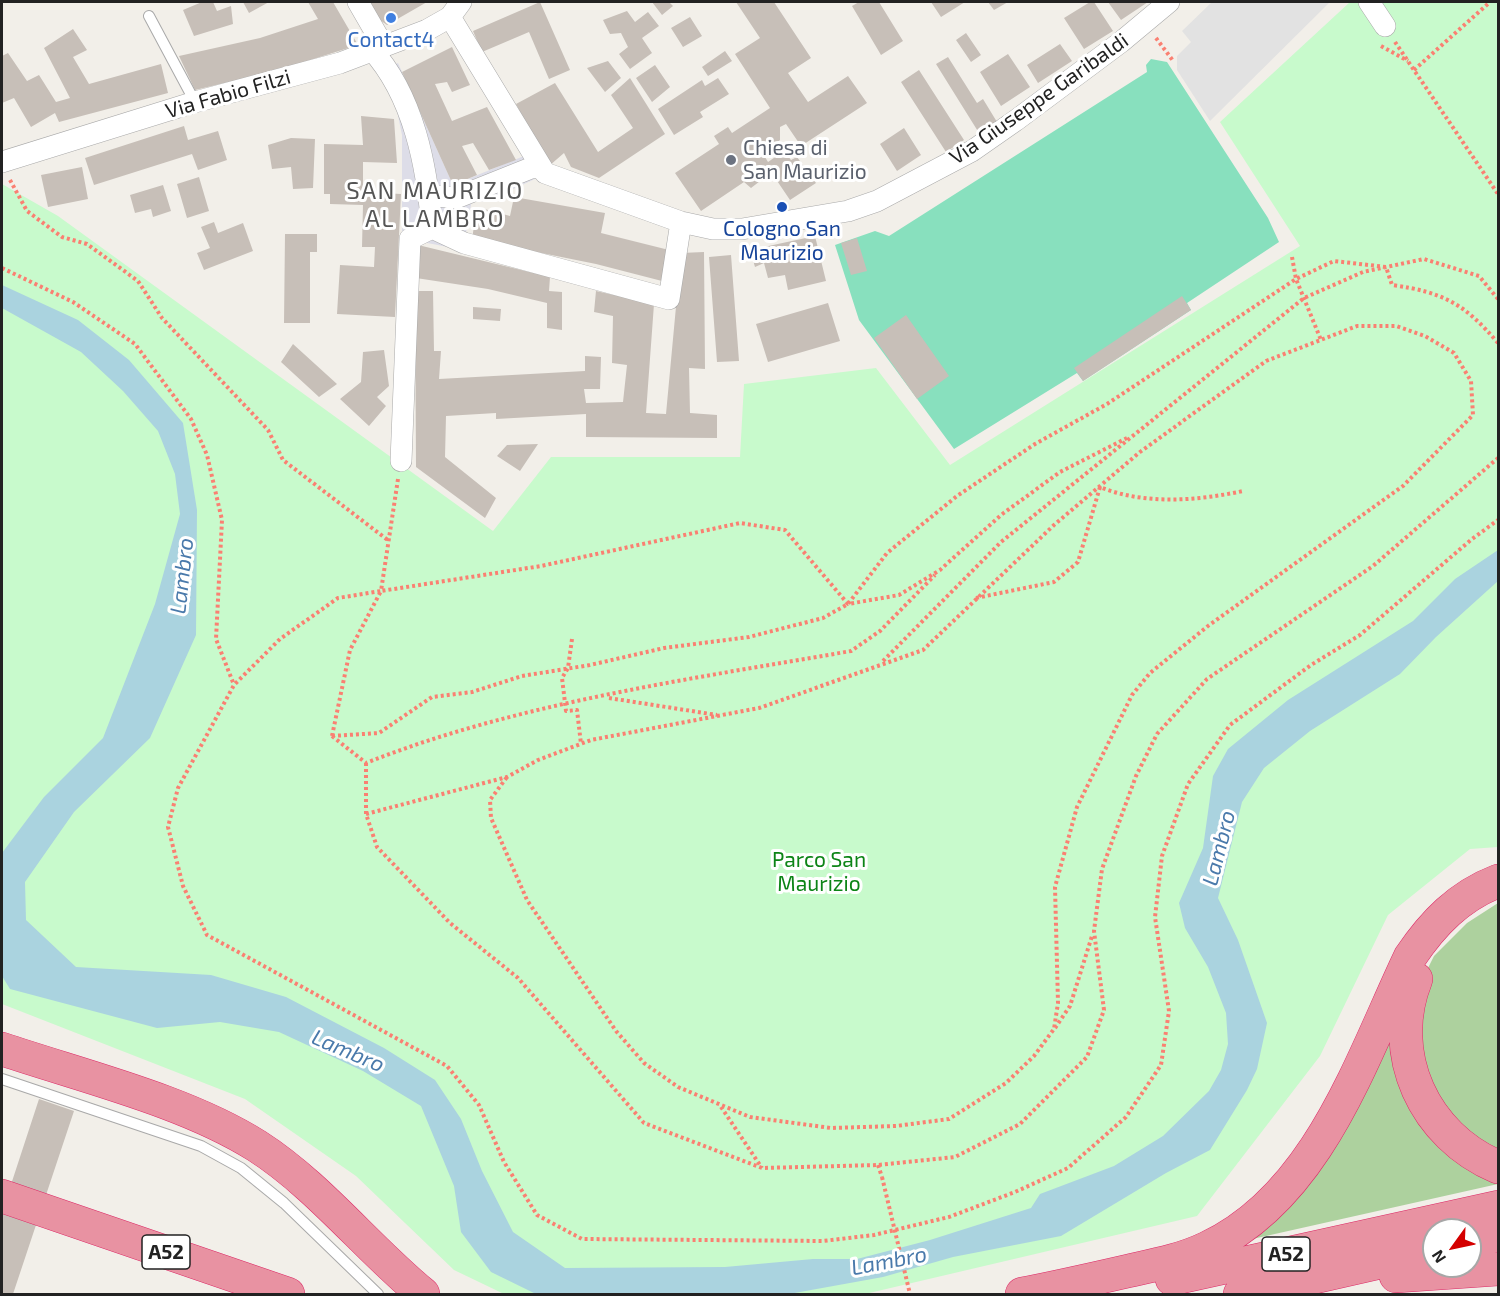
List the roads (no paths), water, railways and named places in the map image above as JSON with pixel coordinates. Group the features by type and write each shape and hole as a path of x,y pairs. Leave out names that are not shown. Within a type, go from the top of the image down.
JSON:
{"highway":[{"path":"1022,1294 1171,1261 1206,1249 1242,1228 1295,1176 1318,1142 1342,1099 1410,957 1434,923 1450,908 1485,886 1498,881"},
{"path":"1498,895 1459,918 1431,950 1411,992 1405,1017 1405,1041 1415,1086 1434,1118 1461,1144 1498,1167"},
{"path":"2,1049 166,1104 216,1124 257,1146 291,1172 423,1294"},
{"name":"A52","path":"2,1196 288,1294"},
{"name":"A52","path":"1103,1294 1498,1207"},
{"path":"1482,1238 1498,1235"},
{"name":"A52","path":"1240,1294 1422,1253"},
{"path":"1336,1273 1369,1280 1412,1274 1498,1269"}],"street":[{"path":"358,2 377,48 405,105 428,181 432,228"},
{"name":"Via Giuseppe Garibaldi","path":"535,160 558,179 681,222 729,230 758,228 836,214 896,192 994,136 1145,23 1169,2"},
{"path":"1369,2 1385,26"},
{"path":"429,195 456,198 531,168 535,160 455,9"},
{"name":"Via Fabio Filzi","path":"3,158 195,102 340,63 427,30 455,9"},
{"path":"432,228 464,243 669,299 681,222"},
{"path":"401,461 410,239 432,228"}],"lane":[{"path":"149,16 195,102"},
{"path":"2,1079 160,1131 201,1146 221,1157 240,1168 284,1203 378,1294"}],"water":[{"name":"Lambro","path":"2,285 78,320 129,360 183,423 197,510 196,635 150,738 74,812 25,882 26,920 76,967 211,975 286,997 384,1048 435,1080 461,1119 482,1171 513,1232 565,1268 725,1267 813,1259 857,1259 930,1240 1031,1208 1040,1194 1114,1166 1163,1136 1209,1091 1221,1070 1228,1044 1226,1013 1208,967 1185,928 1179,903 1203,848 1213,776 1228,749 1288,700 1413,621 1455,579 1498,550 1498,581 1436,637 1400,674 1310,731 1264,768 1242,802 1218,898 1238,940 1267,1023 1257,1069 1247,1090 1210,1150 1166,1173 1061,1236 953,1257 883,1277 789,1294 536,1294 491,1272 461,1232 454,1186 421,1106 363,1071 279,1032 220,1022 157,1028 10,989 2,976 2,853 44,797 103,738 155,604 180,514 175,474 158,431 123,391 81,352 2,308"}],"place":[{"name":"Contact4","path":"391,18"},
{"name":"Chiesa di San Maurizio","path":"731,160"},
{"name":"Cologno San Maurizio","path":"782,207"}],"district":[{"name":"SAN MAURIZIO AL LAMBRO","path":"435,205"}],"park label":[{"name":"Parco San Maurizio","path":"819,872"}]}
